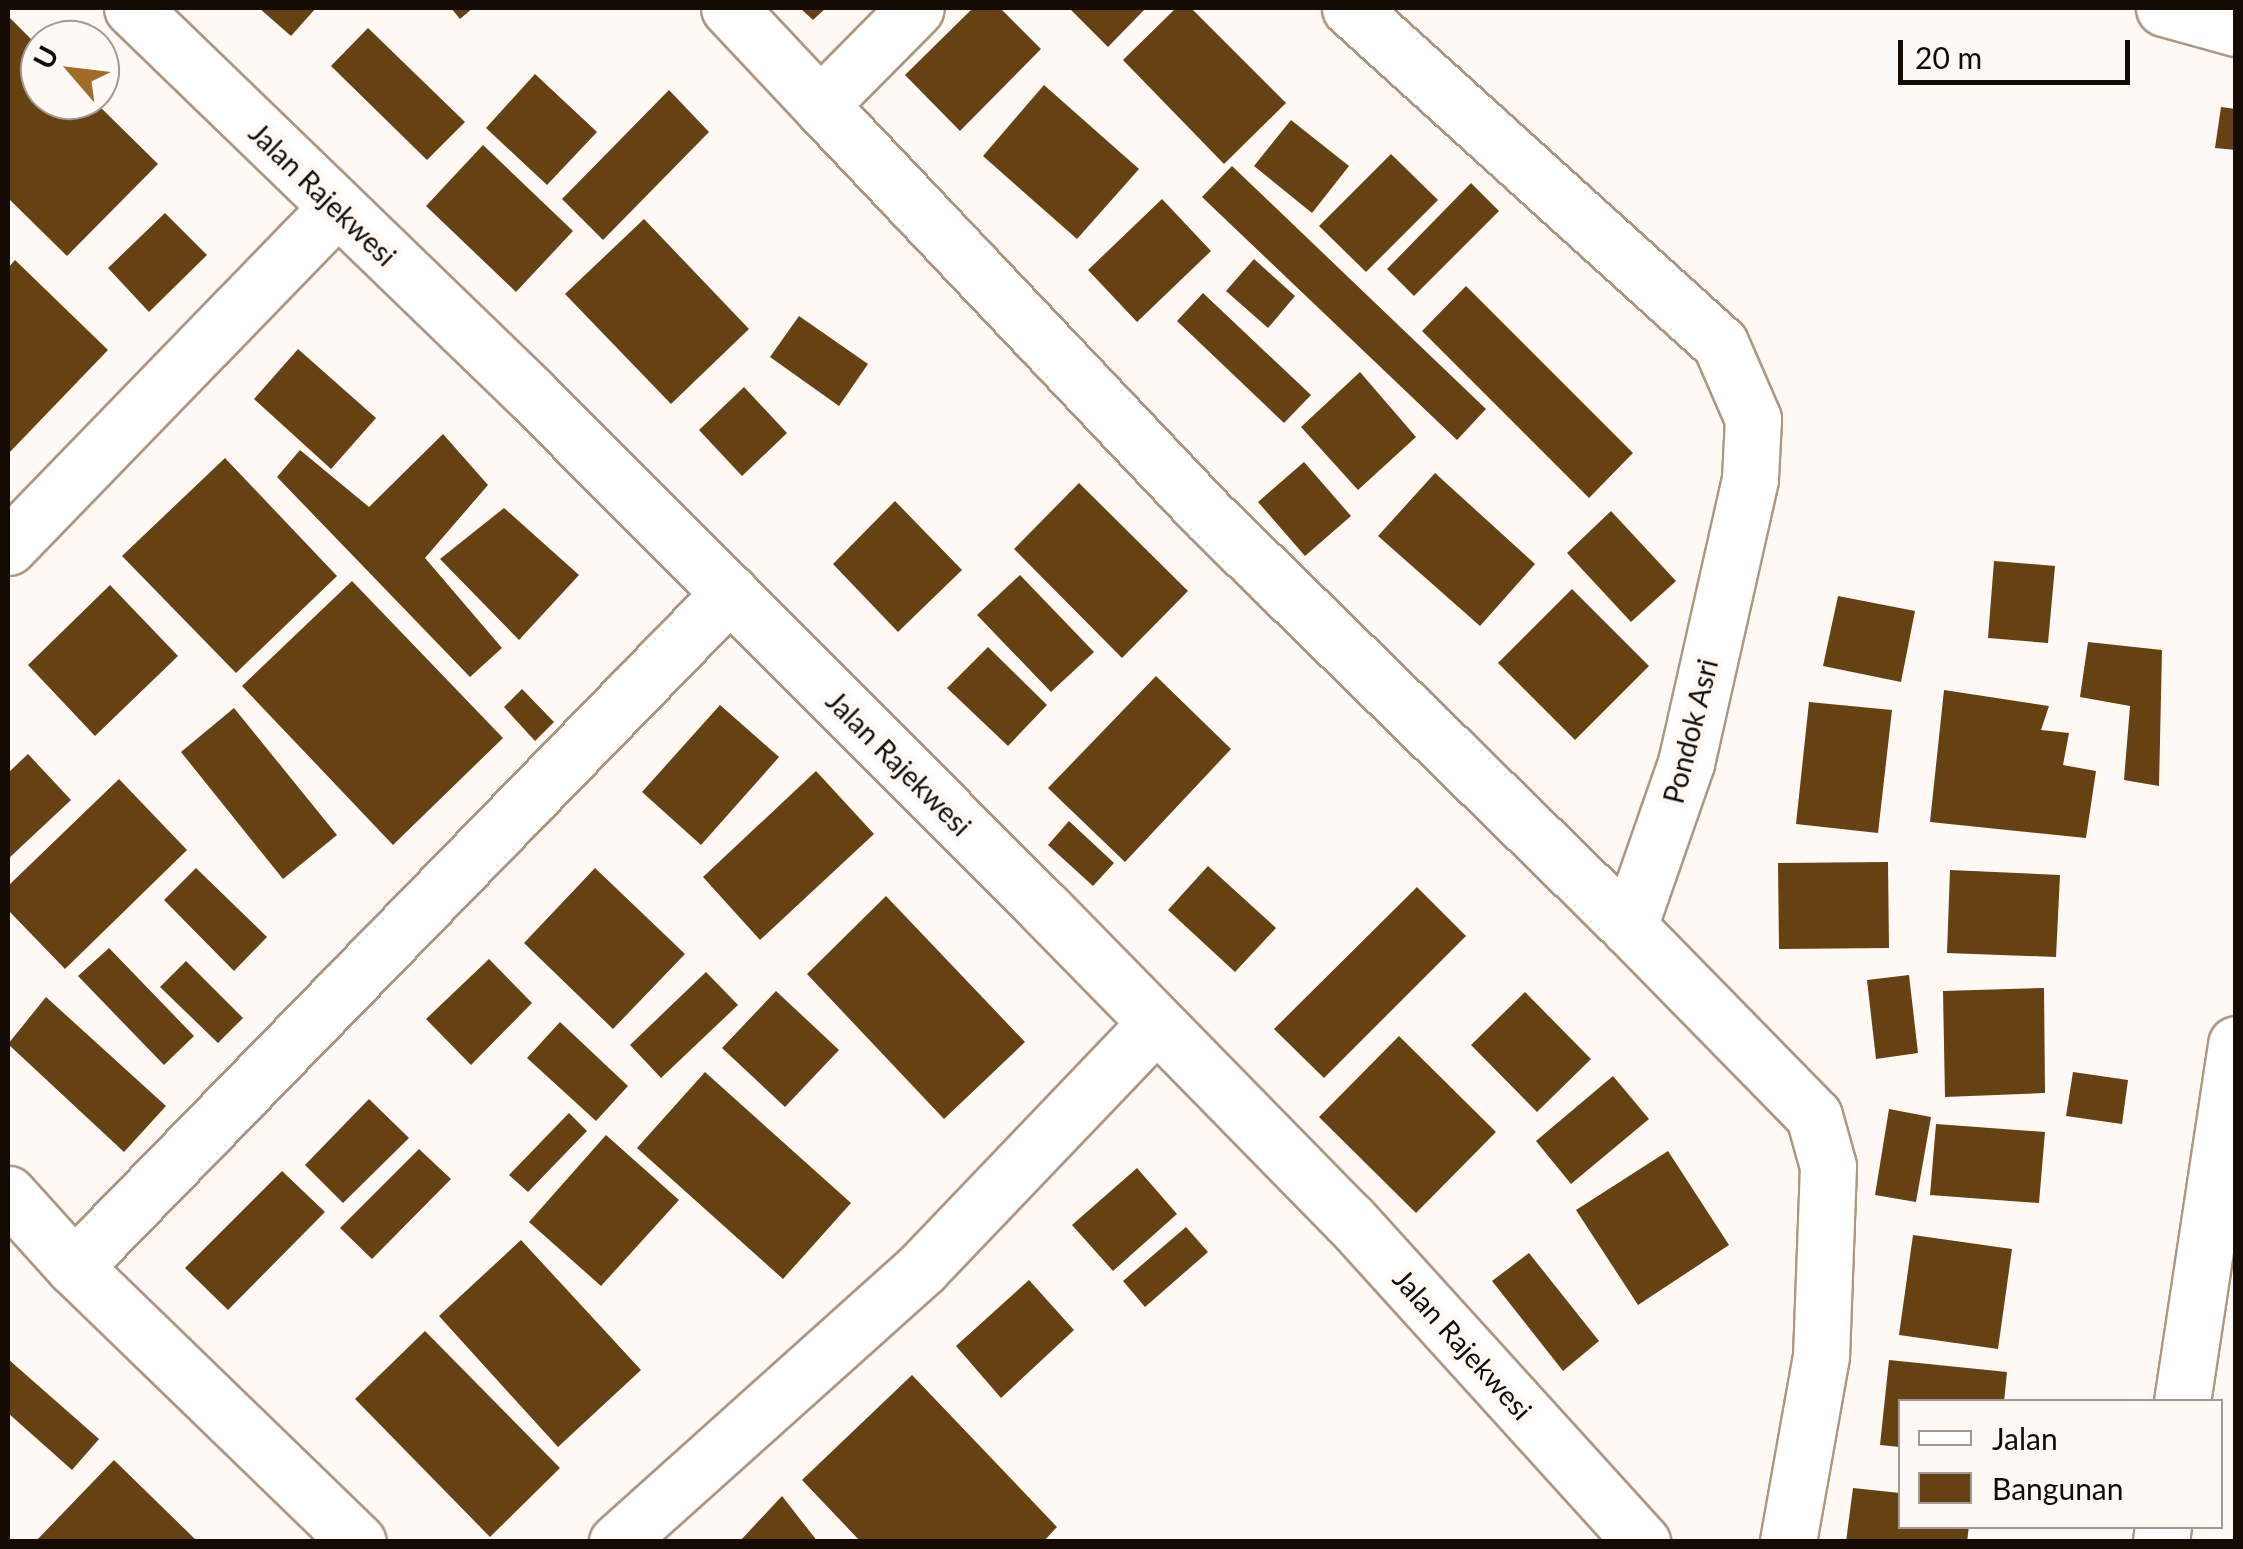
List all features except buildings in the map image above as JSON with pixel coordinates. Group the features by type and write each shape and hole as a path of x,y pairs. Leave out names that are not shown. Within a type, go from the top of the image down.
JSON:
{"street":[{"name":"Jalan Rajekwesi","path":"132,8 730,593 1350,1220 1642,1542"},
{"path":"729,8 1207,514 1629,928 1814,1116 1828,1166 1821,1356 1788,1542"},
{"path":"820,105 916,8"},
{"name":"Pondok Asri","path":"1350,8 1720,343 1753,418 1750,479 1686,763 1629,928"},
{"path":"2164,8 2236,28"},
{"path":"8,547 336,208"},
{"path":"74,1267 730,593"},
{"path":"618,1542 922,1268 1154,1025"},
{"path":"2182,1399 2236,1044"},
{"path":"8,1194 74,1267 358,1542"}]}
